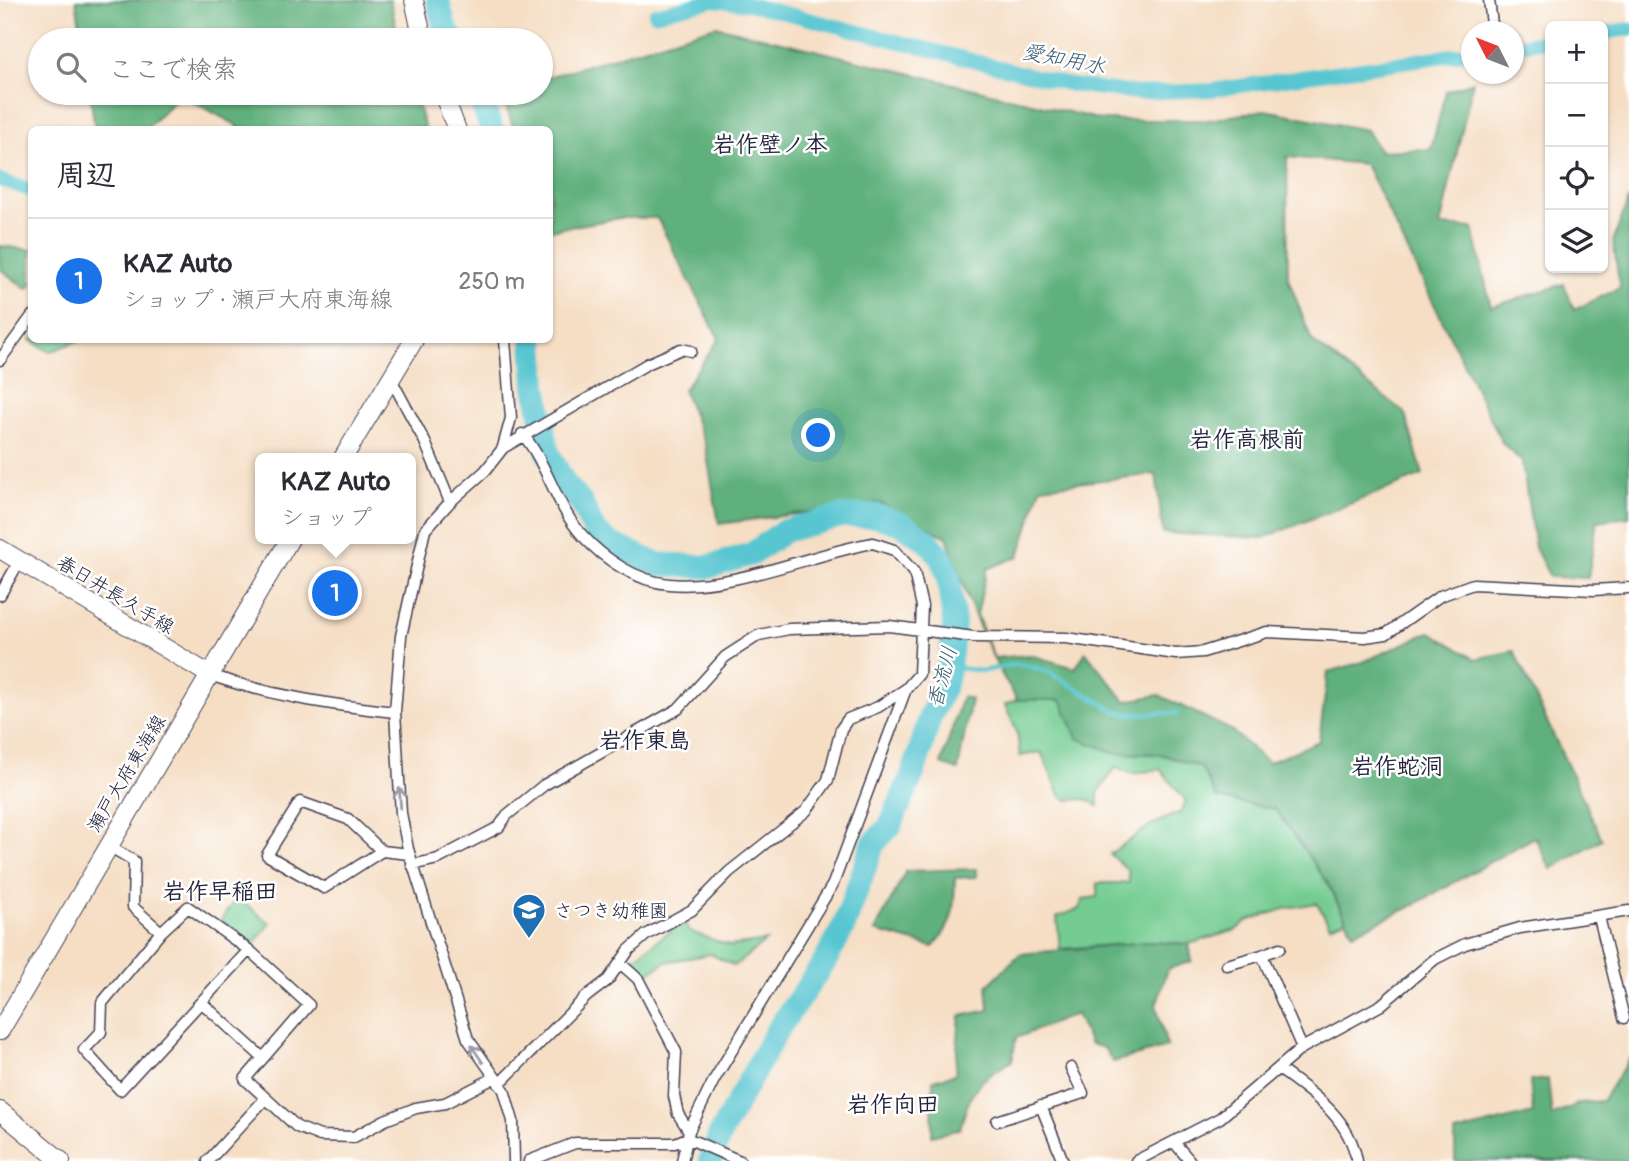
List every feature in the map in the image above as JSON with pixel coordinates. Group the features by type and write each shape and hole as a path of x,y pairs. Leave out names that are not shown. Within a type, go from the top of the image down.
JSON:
{"main road":[{"path":"414,0 420,28"},
{"path":"448,105 455,126"},
{"path":"346,453 412,343"},
{"name":"瀬戸大府東海線","path":"0,1031 107,845 287,544"},
{"name":"春日井長久手線","path":"0,549 210,675"},
{"path":"0,1111 61,1161"}],"street":[{"path":"1489,0 1492,21"},
{"path":"0,360 28,322"},
{"path":"503,448 511,418 505,343"},
{"path":"688,1135 675,1143 575,1143 521,1160 513,1121 497,1081 468,1040 411,859 401,813 396,712 401,636 425,530 450,502 485,471 503,448 524,433 647,364 681,349 691,351"},
{"path":"391,379 425,442 450,502"},
{"path":"249,950 120,1090 84,1050 101,1032 102,1003 161,932 188,907 249,950 309,1005 245,1079 264,1100 297,1127 320,1136 354,1137 385,1120 416,1108 445,1103 497,1081 587,996 608,980 629,950 646,935 692,910 729,872 816,800 828,780 841,729 848,719 878,707 906,689 919,674 922,606 914,572 894,550 873,542 703,583 668,584 633,575 580,533 555,495 524,433"},
{"path":"0,595 20,560"},
{"path":"382,850 324,888 267,855 300,802 348,819 382,850 411,859 438,859 499,827 507,815 544,785 678,709 725,657 759,635 789,629 889,626 922,632 1014,640 1066,638 1176,654 1203,652 1267,632 1366,637 1386,634 1440,597 1473,584 1593,590 1629,588"},
{"path":"210,675 263,693 323,704 396,712"},
{"path":"682,1161 688,1135 714,1080 833,884 906,689"},
{"path":"107,845 134,861 133,907 161,932"},
{"path":"1136,1161 1220,1118 1256,1084 1279,1069 1302,1048 1381,1005 1434,959 1465,944 1520,928 1629,911"},
{"path":"1599,917 1625,1018"},
{"path":"1227,965 1280,948"},
{"path":"1262,955 1302,1048"},
{"path":"620,963 638,979 676,1052 674,1096 678,1114 688,1135 741,1160"},
{"path":"201,1002 263,1058"},
{"path":"997,1121 1083,1093 1071,1068"},
{"path":"1279,1069 1340,1119 1353,1142 1357,1161"},
{"path":"208,1161 264,1100"},
{"path":"1041,1107 1063,1161"},
{"path":"1174,1142 1190,1161"}],"green space":[{"path":"76,0 390,0 396,28 80,28"},
{"path":"716,26 1101,120 1209,120 1265,110 1366,130 1380,151 1431,149 1446,91 1473,84 1440,226 1473,228 1491,307 1564,284 1574,310 1620,288 1613,241 1629,198 1629,517 1597,521 1588,578 1550,577 1535,548 1522,462 1503,444 1365,164 1287,157 1288,278 1312,341 1405,413 1423,475 1263,538 1163,533 1156,474 1041,487 1019,556 987,569 977,615 992,653 969,600 947,537 880,503 719,524 705,444 683,390 719,339 657,218 620,218 553,229 553,126 513,126 505,105 553,105 553,75"},
{"path":"92,105 170,105 149,126 95,126"},
{"path":"199,105 418,105 424,126 237,126"},
{"path":"0,246 28,250 27,289 0,269"},
{"path":"35,343 72,343 50,352"},
{"path":"1430,632 1475,659 1514,651 1602,839 1551,869 1535,837 1408,908 1353,933 1327,882 1275,809 1217,798 1201,767 1160,754 1115,753 1077,738 1061,700 1017,700 994,658 1030,655 1075,668 1086,652 1125,701 1159,695 1231,730 1268,763 1319,741 1328,672 1363,662"},
{"path":"962,697 971,699 958,770 941,764"},
{"path":"1017,700 1062,700 1115,753 1161,754 1201,767 1217,798 1275,809 1327,882 1346,920 1330,926 1317,903 1287,908 1247,921 1236,930 1189,944 1147,942 1060,949 1057,917 1079,909 1083,899 1097,897 1097,883 1129,883 1128,870 1110,854 1151,825 1181,812 1186,801 1160,769 1132,774 1116,767 1098,793 1098,806 1086,799 1067,800 1060,795 1041,752 1020,756 1017,732 1005,705"},
{"path":"977,869 976,877 955,878 952,915 946,930 933,947 875,931 906,871"},
{"path":"237,897 270,923 252,947 220,921"},
{"path":"684,921 689,931 730,946 766,941 734,966 711,954 666,962 642,977 627,963"},
{"path":"1147,942 1189,944 1192,961 1168,969 1156,1005 1167,1047 1113,1062 1104,1048 1090,1044 1076,1014 1016,1038 1012,1061 990,1075 977,1088 960,1129 932,1136 933,1080 955,1074 960,1016 989,1010 987,986 1020,954"},
{"path":"1629,1059 1629,1161 1455,1161 1455,1133 1533,1113 1530,1081 1548,1079 1552,1116 1580,1103 1602,1101"}],"waterway":[{"name":"香流川","path":"438,0 446,28"},
{"name":"愛知用水","path":"655,14 714,0 749,4 1071,85 1137,93 1212,90 1461,54"},
{"name":"愛知用水","path":"1608,32 1629,29"},
{"name":"愛知用水","path":"1524,44 1545,41"},
{"name":"香流川","path":"483,105 490,126"},
{"name":"愛知用水","path":"0,180 28,190"},
{"name":"香流川","path":"533,343 536,386 548,453 565,484 582,504 594,530 609,543 657,564 708,567 752,554 784,531 842,516 877,516 901,524 928,541 942,559 948,576 954,622 951,654 945,684 930,717 914,771 890,826 873,844 844,926 824,963 776,1032 720,1134 710,1161"},
{"path":"949,667 983,671 1017,664 1033,667 1049,672 1115,711 1129,714 1177,713"}],"place":[{"name":"KAZ Auto","path":"335,593"},
{"name":"さつき幼稚園","path":"529,940"}],"district":[{"name":"岩作壁ノ本","path":"770,144"},
{"name":"岩作高根前","path":"1247,439"},
{"name":"岩作東島","path":"645,740"},
{"name":"岩作蛇洞","path":"1397,766"},
{"name":"岩作早稲田","path":"220,891"},
{"name":"岩作向田","path":"893,1104"}]}
